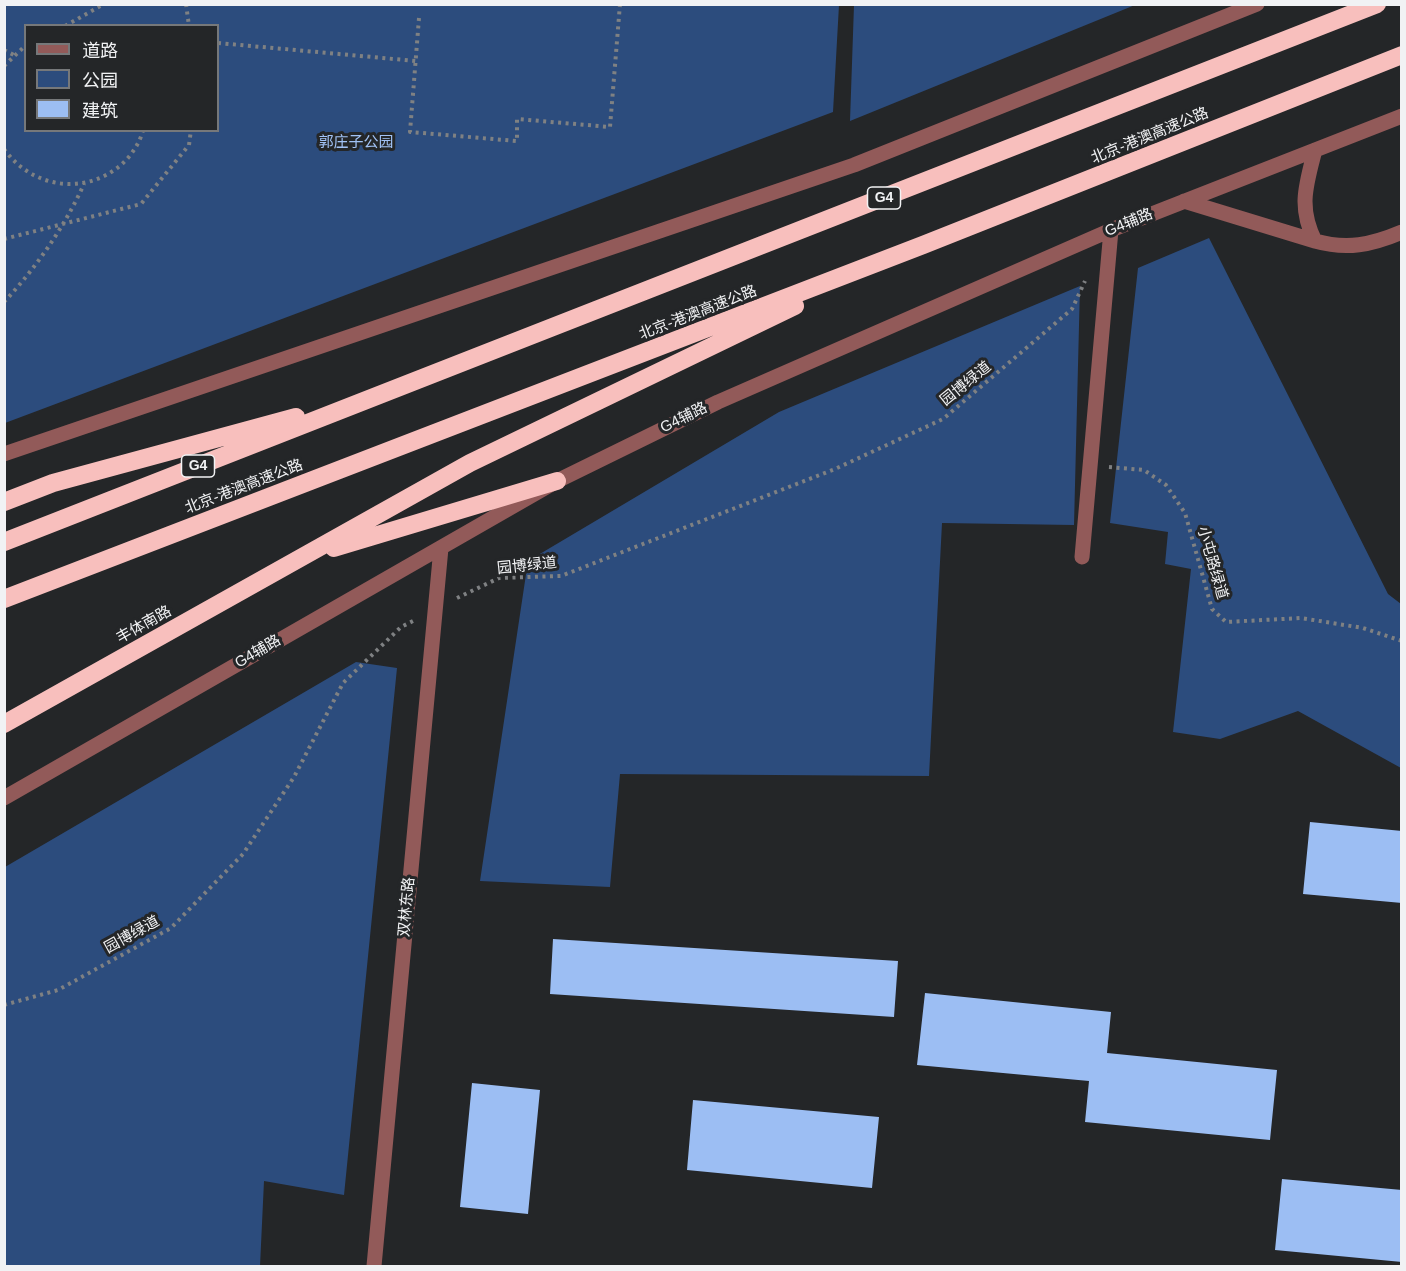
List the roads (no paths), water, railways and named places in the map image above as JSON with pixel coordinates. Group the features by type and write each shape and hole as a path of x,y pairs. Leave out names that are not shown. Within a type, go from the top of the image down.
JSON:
{"highway":[{"name":"G4","path":"4,542 1377,4"},
{"name":"北京-港澳高速公路","path":"4,599 923,245 1401,55"},
{"path":"301,558 470,463 923,245"},
{"path":"4,502 53,483 391,391"},
{"path":"301,558 557,482"},
{"name":"丰体南路","path":"4,724 301,558"}],"street":[{"path":"4,454 854,165 1257,4"},
{"name":"G4辅路","path":"4,798 557,482 718,402 1111,230 1401,117"},
{"path":"1315,150 1304,205 1306,223 1315,241"},
{"path":"1184,201 1336,247 1359,247 1401,232"},
{"path":"1082,557 1111,230"},
{"name":"双林东路","path":"374,1266 441,548"}],"park label":[{"name":"郭庄子公园","path":"356,143"}]}
